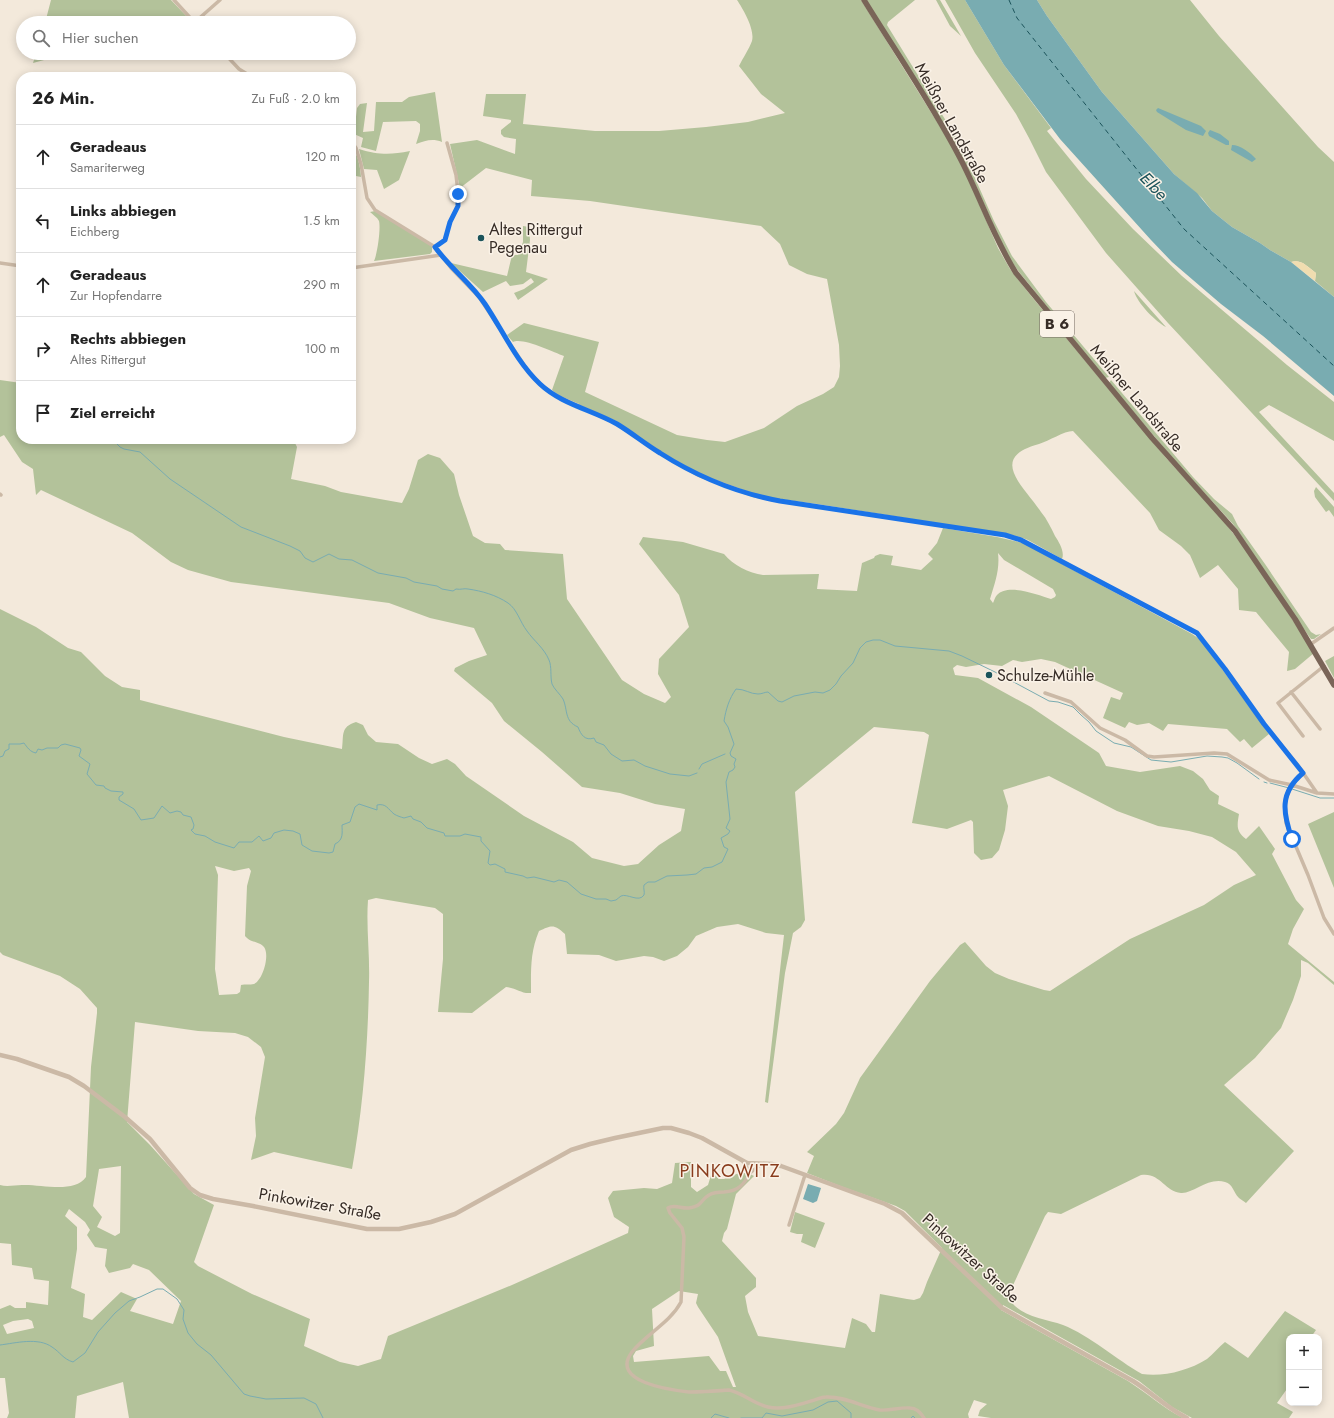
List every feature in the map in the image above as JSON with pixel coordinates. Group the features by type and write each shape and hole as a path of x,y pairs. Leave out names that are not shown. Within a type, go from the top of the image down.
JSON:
{"main road":[{"name":"Meißner Landstraße","path":"864,0 951,140 971,179 1001,248 1016,273 1152,438 1235,531 1311,644"},
{"name":"B 6","path":"1311,644 1334,685"}],"street":[{"path":"174,0 189,16"},
{"path":"203,15 220,0"},
{"path":"231,60 244,72"},
{"path":"435,247 445,240 450,222 458,206 456,175 447,143"},
{"path":"356,148 361,164 367,198 374,210 435,247 479,297 530,374 541,385 555,395 617,424 682,467 698,475 742,492 780,501 1005,535 1033,546 1197,633 1317,793"},
{"path":"356,267 441,255"},
{"path":"0,263 16,265"},
{"path":"1311,644 1334,628"},
{"path":"1303,736 1278,703 1324,666"},
{"path":"1291,692 1320,729"},
{"path":"1045,693 1071,702 1100,728 1125,740 1147,756 1154,757 1214,753 1227,754 1263,778 1291,788 1317,793 1334,794"},
{"path":"1303,773 1291,788 1285,802 1286,822 1324,918 1334,934"},
{"name":"Pinkowitzer Straße","path":"0,1055 17,1059 69,1077 84,1086 125,1117 150,1139 190,1188 200,1195 213,1199 367,1229 399,1229 431,1222 455,1214 565,1153 590,1144 663,1128 678,1129 688,1132 743,1161"},
{"path":"743,1161 751,1164 781,1166 805,1176 789,1225"},
{"path":"743,1161 750,1174"},
{"path":"751,1164 754,1169"},
{"path":"761,1164 754,1169 745,1183 730,1192 715,1192 708,1196 699,1206 687,1208 671,1206 668,1208 670,1213 682,1228 684,1237 681,1302 677,1310 632,1352 626,1363 628,1372 633,1377 666,1388 691,1392 735,1391 769,1407 786,1407 826,1397 841,1398 880,1410 890,1411 905,1407 913,1408 920,1411 924,1418"},
{"name":"Pinkowitzer Straße","path":"805,1176 885,1204 902,1213 1002,1308 1134,1381 1166,1406 1187,1418"}],"green space":[{"path":"51,0 171,0 186,16 47,16"},
{"path":"737,0 861,0 952,146 966,174 998,248 1010,269 1167,459 1219,515 1260,570 1314,653 1295,669 1287,671 1289,652 1256,612 1239,610 1238,589 1218,565 1200,578 1190,555 1181,546 1159,530 1150,513 1073,431 1069,431 1023,450 1015,457 1012,465 1014,474 1019,483 1045,518 1060,544 1063,553 1062,559 1020,537 772,498 752,493 702,475 659,451 614,420 558,395 552,390 564,356 530,343 517,341 513,342 507,335 524,323 599,342 585,392 677,435 725,442 764,428 797,406 823,394 834,387 839,377 839,345 827,279 807,274 789,265 780,244 761,226 590,201 531,196 532,180 486,168 460,188 450,144 477,140 515,154 516,139 504,137 501,134 501,130 511,122 511,120 483,116 486,94 526,94 523,124 595,131 659,131 706,127 748,122 785,113 761,94 739,66 751,44 752,31 748,19"},
{"path":"866,0 915,0 888,22 887,25 959,142 994,221 1012,256 1046,302 1109,377 1105,378 1019,272 1007,255 973,179"},
{"path":"936,0 940,0 961,36 950,26"},
{"path":"945,0 965,0 1004,65 1051,128 1047,131 1086,179 1133,229 1182,276 1287,365 1334,402 1334,441 1269,405 1259,412 1334,493 1334,501 1168,323 1106,253 1046,172 1016,114 975,53"},
{"path":"1037,0 1190,0 1219,36 1318,147 1334,162 1334,297 1315,281 1316,273 1310,268 1295,261 1291,262 1232,227 1212,211 1202,198 1174,174 1102,92"},
{"path":"34,60 44,60 33,63"},
{"path":"435,92 442,142 432,140 416,144 420,131 420,124 416,121 383,122 376,151 361,147 363,138 356,135 357,108 360,104 367,103 363,132 374,131 376,102 402,102 409,97"},
{"path":"359,149 384,154 410,151 399,180 384,189 377,170 364,169"},
{"path":"356,155 360,168 361,177 356,176"},
{"path":"375,211 432,246 432,252 430,254 374,261 378,242 379,221 370,212"},
{"path":"523,226 529,227 530,240 526,272 548,279 518,300 514,293 524,289 534,282 531,278 523,284 510,286 506,281 483,292 451,263 507,276 512,255 518,255 523,242"},
{"path":"1134,291 1166,327 1147,312"},
{"path":"0,380 16,382 16,444 296,444 297,447 291,479 325,486 341,492 402,503 409,489 418,460 428,454 440,458 454,474 459,495 473,536 485,543 500,544 505,550 563,554 567,599 622,680 644,694 665,703 671,697 658,674 659,659 689,627 679,595 639,544 643,537 683,542 724,554 737,565 758,574 819,574 817,589 857,591 862,563 880,554 893,556 891,565 921,570 933,559 928,554 937,543 943,528 997,537 1023,543 1201,640 1269,734 1252,748 1244,739 1240,742 1227,729 1168,724 1163,731 1149,723 1137,725 1129,722 1125,728 1103,718 1111,697 1120,700 1123,693 1055,662 1041,659 1022,662 1013,660 1002,666 984,664 966,667 957,665 953,668 955,675 978,678 1031,707 1099,753 1106,766 1140,772 1180,766 1193,771 1203,779 1210,790 1219,796 1218,804 1239,814 1238,828 1240,833 1246,839 1259,826 1275,849 1272,854 1296,900 1304,909 1293,929 1288,944 1334,982 1334,985 1308,963 1301,960 1301,976 1281,1028 1255,1058 1224,1085 1294,1151 1246,1203 1237,1196 1230,1184 1225,1182 1213,1182 1186,1193 1181,1193 1170,1189 1153,1176 1141,1175 1061,1214 1048,1212 1008,1296 1012,1303 1024,1313 1073,1329 1142,1374 1150,1375 1167,1374 1192,1367 1207,1359 1225,1342 1248,1358 1285,1311 1316,1330 1313,1334 1286,1334 1286,1390 1277,1403 1293,1412 1289,1418 1192,1418 1172,1407 1139,1381 1003,1305 1001,1310 1128,1381 1183,1418 991,1418 978,1416 980,1410 987,1404 974,1400 968,1414 969,1418 129,1418 123,1382 77,1396 75,1418 7,1418 9,1413 5,1378 0,1378 0,1309 10,1305 15,1308 26,1308 26,1302 48,1305 49,1281 34,1279 32,1268 12,1265 11,1244 0,1243 0,1185 65,1187 81,1182 86,1177 91,1067 97,1008 80,989 60,976 3,955 0,952 0,609 36,627 68,648 81,652 105,676 122,687 140,690 140,700 284,737 342,749 345,729 347,726 356,722 363,725 368,735 376,742 398,744 419,758 432,764 447,759 455,764 466,776 524,816 573,842 592,858 624,866 638,864 659,845 681,831 685,809 655,804 620,793 582,787 504,721 492,703 454,671 455,668 469,661 487,655 474,628 430,618 389,603 231,582 188,570 171,562 132,533 41,490 36,495 33,469 22,462 4,435 0,437","holes":["998,553 1004,560 1053,589 1056,595 1055,597 1051,599 1023,591 1008,590 997,595 993,603 990,599 997,576","874,727 924,732 929,735 912,823 947,829 971,820 973,822 974,853 981,860 992,858 999,850 1005,830 1008,806 1003,790 1049,776 1117,811 1158,826 1189,831 1212,837 1236,852 1256,875 1234,885 1204,905 1130,939 1050,991 1009,979 995,973 986,966 965,942 960,945 930,981 860,1078 844,1113 836,1124 807,1152 814,1156 807,1173 896,1206 905,1211 942,1248 920,1298 914,1300 880,1294 875,1332 872,1332 866,1324 852,1318 845,1348 758,1336 748,1312 745,1296 756,1287 756,1278 722,1241 724,1233 727,1229 736,1194 754,1176 744,1171 724,1179 719,1179 712,1172 708,1185 697,1192 691,1187 691,1162 675,1163 672,1183 657,1189 644,1188 613,1191 608,1198 614,1217 629,1227 628,1233 512,1285 388,1336 381,1359 358,1366 340,1362 304,1346 310,1319 252,1294 198,1266 194,1262 214,1205 194,1194 127,1122 135,1022 198,1031 235,1033 248,1037 261,1047 265,1057 255,1118 256,1136 251,1160 274,1152 352,1169 362,1100 366,1053 369,972 367,920 368,900 376,898 435,908 443,914 443,959 438,1012 472,1013 506,987 513,988 524,993 531,993 532,962 536,939 539,931 553,926 565,934 567,954 599,955 616,961 644,956 653,957 664,961 677,956 688,947 696,936 717,927 738,924 766,933 784,935 765,1102 768,1103 785,973 793,933 801,927 805,920 795,792","215,866 234,871 249,868 251,871 247,886 245,936 262,945 266,951 265,967 260,978 254,984 241,985 240,992 237,994 219,995 215,969 218,875","121,1166 120,1233 115,1236 97,1227 102,1217 93,1206 99,1169","69,1209 85,1222 90,1230 87,1235 95,1247 107,1249 105,1266 109,1273 130,1268 133,1264 149,1270 181,1301 173,1324 130,1311 137,1299 121,1292 92,1320 83,1317 85,1294 71,1288 77,1249 77,1227 65,1216","679,1291 698,1294 696,1303 718,1337 736,1387 733,1387 726,1371 720,1371 709,1356 634,1362 633,1356 636,1351 654,1346 652,1309","28,1319 32,1321 34,1328 7,1334 3,1325 13,1321"]},
{"path":"1111,380 1193,477 1214,499 1232,514 1238,526 1311,632 1316,635 1321,634 1314,639 1311,639 1233,524 1176,462 1109,383"},
{"path":"1316,487 1334,507 1334,517 1329,510 1326,512 1315,497 1314,491"},
{"path":"1334,656 1334,678 1325,661"},
{"path":"1334,812 1334,888 1308,824"},
{"path":"795,1212 825,1223 815,1248 801,1242 803,1234 790,1232"}],"sand":[{"path":"1296,261 1303,263 1316,273 1315,281 1291,262"}],"water":[{"name":"Elbe","path":"965,0 1037,0 1102,92 1174,174 1197,193 1212,211 1232,227 1291,262 1334,297 1334,396 1263,336 1221,304 1172,262 1151,240 1060,139 1004,65"},
{"path":"1158,108 1201,126 1206,131 1203,136 1186,130 1157,112 1156,110"},
{"path":"1210,130 1220,134 1229,141 1229,145 1226,145 1209,136 1208,133"},
{"path":"1232,145 1238,146 1245,150 1256,159 1252,162 1231,150"},
{"path":"808,1184 821,1188 817,1201 813,1203 803,1199"}],"waterway":[{"path":"117,444 124,449 140,452 170,479 241,527 290,546 300,551 305,558 313,562 329,554 339,559 352,560 378,573 406,578 414,582 437,586 442,589 453,591 456,589 478,591 503,600 514,609 527,631 547,656 549,660 552,684 565,703 570,722 578,727 580,733 584,737 588,739 594,738 596,742 604,745 611,754 622,761 634,760 645,766 670,774 689,776 697,773"},
{"path":"0,757 3,756 5,751 9,749 9,744 24,743 30,750 36,753 38,749 58,748 65,744 80,748 81,750 79,756 90,764 87,774 96,785 104,786 111,791 123,792 123,794 119,797 119,800 134,809 141,820 154,818 162,806 170,813 177,811 181,812 183,815 191,817 194,825 193,829 191,830 195,834 205,836 215,842 234,848 239,842 252,842 259,836 263,841 271,838 274,833 284,830 293,831 300,834 302,845 312,851 333,852 335,844 341,838 342,825 350,822 355,807 359,804 377,810 377,805 383,805 394,814 404,818 411,816 427,828 444,833 445,836 460,836 465,834 481,837 481,841 490,851 488,863 490,865 495,864 505,869 505,872 527,878 534,877 554,882 559,880 567,882 581,894 596,899 606,899 611,901 624,895 636,898 642,897 644,895 644,885 648,882 655,882 667,876 696,874 704,868 712,867 722,862 728,849 724,847 721,838 730,831 726,828 730,819 726,782 729,772 735,767 734,764 736,759 731,756 730,753 734,744 728,727 724,721 728,704 736,689 755,694 768,692 778,701 782,702 794,696 815,692 823,693 830,690 836,684 853,663 860,648 866,642 873,640 880,640 895,646 949,651 962,656 1049,701 1058,702 1073,707 1096,731 1114,743 1131,747 1151,760 1171,762 1207,756 1228,758 1259,779"},
{"path":"699,769 702,764 725,754"},
{"path":"1270,783 1289,788"},
{"path":"1292,789 1320,798 1334,798"},
{"path":"0,1345 34,1341 40,1342 52,1347 73,1362 85,1353 98,1332 115,1313 129,1301 157,1289 163,1289 177,1299 184,1310 183,1319 188,1333 197,1344 211,1355 244,1394 266,1399 304,1398 316,1404 323,1418"},
{"path":"741,1418 762,1418 766,1413 782,1416 813,1410 828,1402 837,1401 851,1413 851,1418"},
{"path":"711,1418 715,1414 729,1418"},
{"path":"911,1418 913,1416 915,1418"}],"ferry route":[{"path":"1009,0 1017,18 1184,229 1334,366"}],"place":[{"name":"Altes Rittergut Pegenau","path":"481,238"},
{"name":"Schulze-Mühle","path":"989,675"}],"district":[{"name":"PINKOWITZ","path":"730,1171"}],"route":[{"path":"458,194 458,206 450,222 445,240 435,247 485,304 508,342 530,374 541,385 555,395 617,424 682,467 698,475 755,496 1005,535 1021,540 1197,633 1203,639 1264,724 1303,773 1292,785 1285,802 1284,810 1286,822 1292,839"}]}
